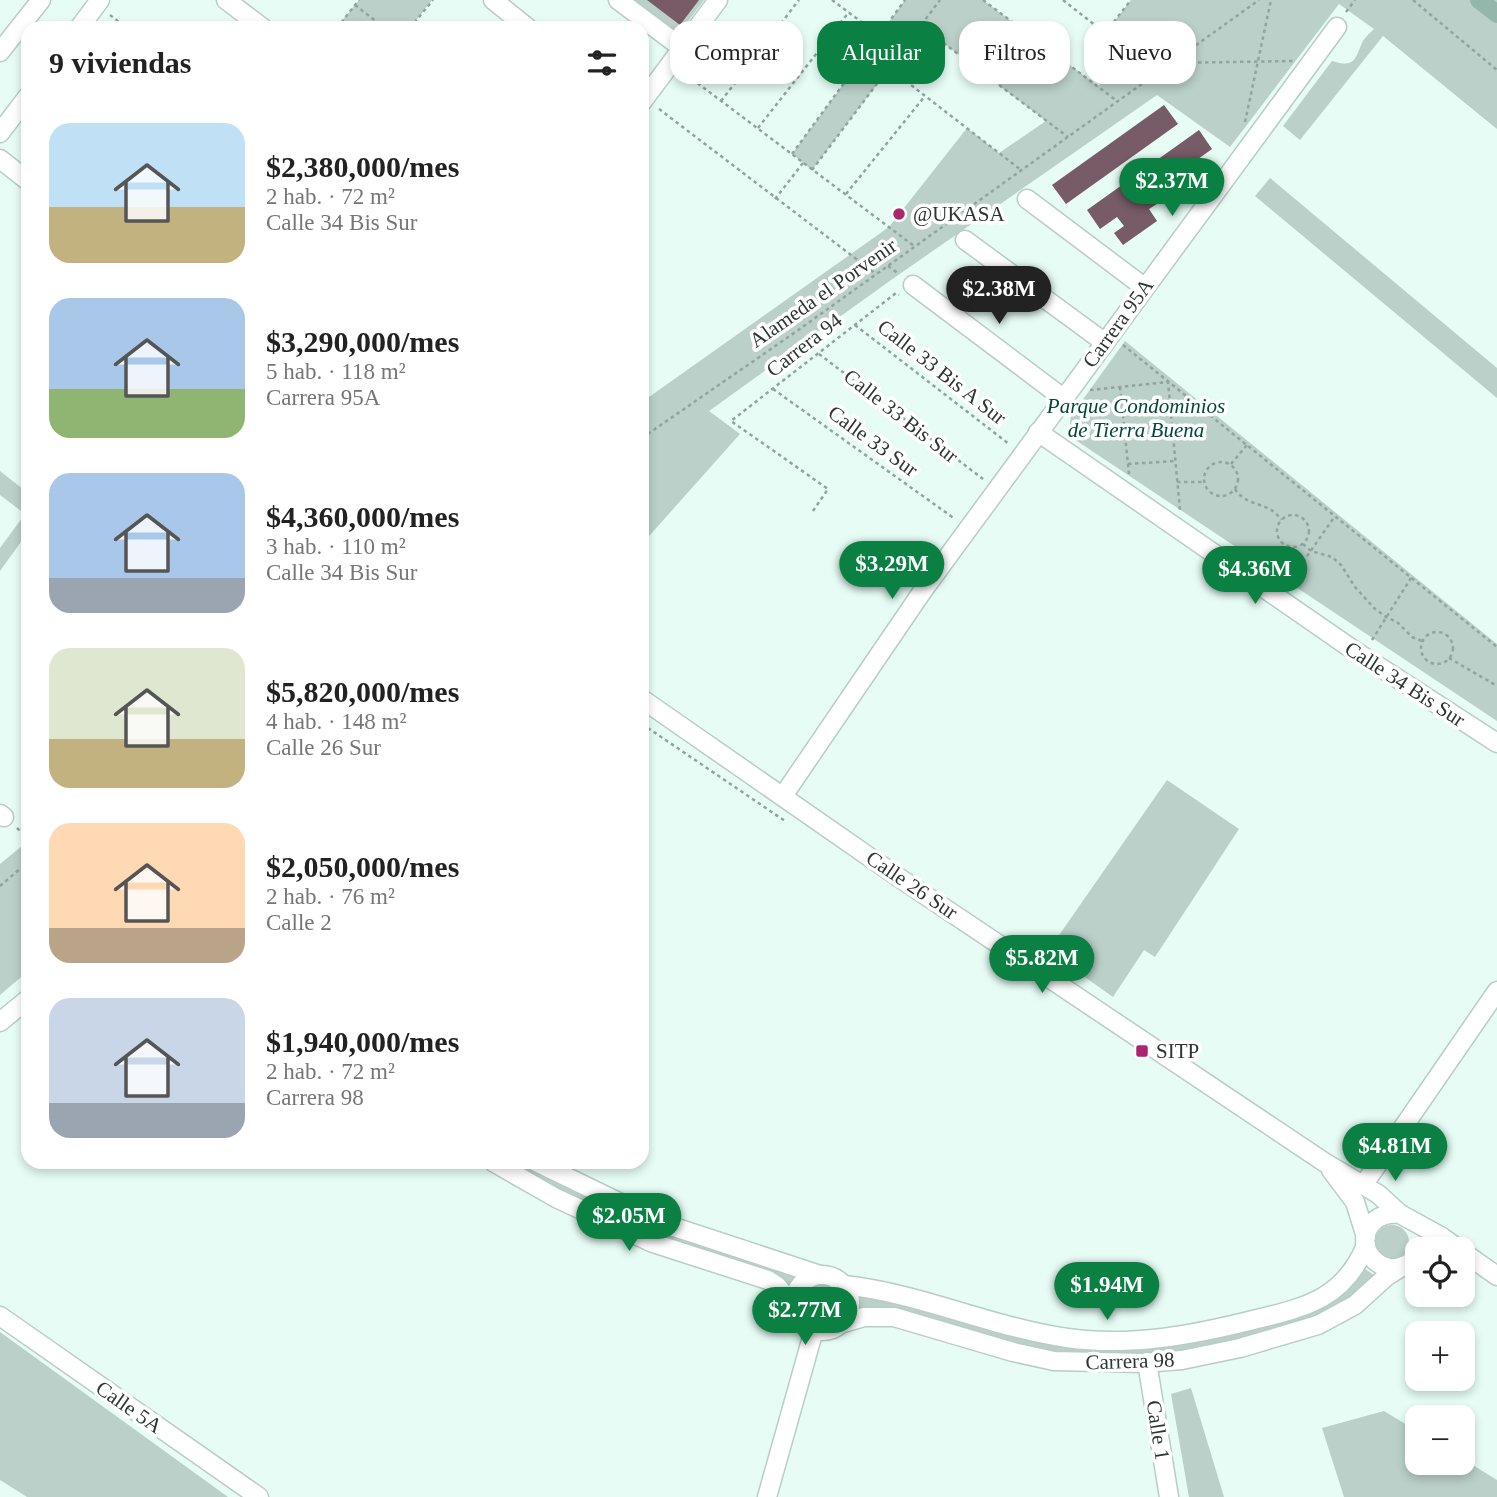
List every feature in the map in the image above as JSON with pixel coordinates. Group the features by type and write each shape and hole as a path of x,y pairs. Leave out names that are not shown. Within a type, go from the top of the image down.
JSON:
{"street":[{"path":"22,21 41,0"},
{"path":"226,0 254,21"},
{"path":"493,0 519,21"},
{"path":"618,0 646,21"},
{"path":"702,21 718,0"},
{"path":"84,21 98,2"},
{"path":"3,41 21,22"},
{"path":"649,23 670,39"},
{"name":"Carrera 95A","path":"783,796 918,584 1063,398 1112,343 1144,288 1337,27"},
{"path":"649,93 670,64"},
{"path":"0,133 21,105"},
{"path":"0,159 21,176"},
{"path":"1027,199 1144,288"},
{"path":"965,240 1112,343"},
{"path":"913,285 1063,398"},
{"name":"Calle 34 Bis Sur","path":"1038,432 1352,649 1497,743"},
{"name":"Calle 26 Sur","path":"649,704 901,879 1324,1162 1364,1184 1406,1217 1438,1237"},
{"path":"1364,1184 1497,991"},
{"path":"0,1022 21,1005"},
{"name":"Calle 26 Sur","path":"1324,1162 1355,1202 1366,1241"},
{"path":"505,1169 556,1198 653,1243 768,1280 777,1286 794,1307 800,1322 814,1330 828,1330 840,1324 849,1310 850,1301 844,1286 829,1276 662,1223 550,1169"},
{"path":"1405,1262 1395,1268 1379,1265 1368,1253 1368,1229 1378,1218 1393,1213 1406,1217 1420,1237"},
{"name":"Carrera 98","path":"844,1286 888,1291 984,1319 1066,1338 1105,1341 1186,1336 1306,1305 1339,1287 1352,1274 1366,1241"},
{"name":"Calle 26 Sur","path":"1475,1261 1497,1276"},
{"name":"Carrera 98","path":"840,1324 864,1317 894,1317 1034,1357 1080,1363 1182,1360 1240,1348 1318,1325 1355,1305 1405,1264"},
{"name":"Calle 26 Sur","path":"1475,1269 1497,1276"},
{"path":"794,1307 794,1298 803,1282 820,1275"},
{"name":"Calle 5A","path":"0,1316 259,1497"},
{"path":"767,1497 814,1330"},
{"name":"Calle 1","path":"1147,1363 1168,1497"}],"path":[{"path":"416,21 433,0"},
{"path":"720,101 799,0"},
{"path":"832,0 861,21"},
{"path":"889,21 905,0"},
{"path":"925,21 940,0"},
{"path":"983,0 1117,101"},
{"path":"1063,0 1090,21"},
{"path":"1068,4 1072,0"},
{"path":"1114,21 1131,0"},
{"name":"Alameda el Porvenir","path":"1196,45 1259,0"},
{"path":"1244,125 1271,0"},
{"path":"1413,0 1497,70"},
{"path":"98,2 119,21"},
{"path":"342,21 356,2 377,21"},
{"path":"758,129 849,12"},
{"path":"945,44 1068,136"},
{"path":"1196,63 1312,61"},
{"path":"698,84 914,247"},
{"path":"792,154 843,84"},
{"path":"812,170 877,84"},
{"path":"910,84 1021,170"},
{"name":"Alameda el Porvenir","path":"649,433 1141,84"},
{"path":"845,194 925,96"},
{"path":"649,104 876,274"},
{"path":"775,199 803,163"},
{"name":"Carrera 94","path":"813,511 828,489 731,421 896,293"},
{"name":"Calle 33 Bis A Sur","path":"855,325 1009,444"},
{"path":"1112,343 1168,382 1497,647"},
{"name":"Calle 33 Bis Sur","path":"819,353 983,480"},
{"path":"1085,390 1168,382"},
{"path":"1168,382 1181,516"},
{"path":"1119,387 1129,482"},
{"name":"Calle 33 Sur","path":"773,388 955,519"},
{"path":"1231,465 1247,445"},
{"path":"1128,464 1175,461"},
{"path":"1220,462 1231,465 1237,473 1235,489 1225,495 1210,491 1205,481 1206,471 1220,462"},
{"path":"1177,482 1205,481"},
{"path":"1235,489 1251,503 1272,509 1281,520"},
{"path":"1290,515 1304,519 1309,528 1303,544 1293,547 1282,543 1277,534 1281,520 1290,515"},
{"path":"1286,586 1335,516"},
{"path":"1303,544 1311,551 1332,558 1341,565 1346,576 1364,597 1407,633 1422,641"},
{"path":"1370,643 1411,578"},
{"path":"1433,632 1444,633 1453,645 1449,658 1436,664 1426,660 1420,651 1422,641 1433,632"},
{"path":"1449,658 1497,686"},
{"path":"0,886 21,868"}],"green space":[{"path":"359,0 432,0 416,21 342,21"},
{"path":"631,0 704,0 688,21 670,21 670,29"},
{"path":"905,0 983,0 1011,21 959,21 959,55 945,44 945,21 890,21"},
{"path":"1131,0 1497,0 1497,129 1383,36 1300,140 1283,126 1332,61 1345,64 1353,61 1364,39 1374,29 1339,4 1230,147 1157,95 891,280 709,411 740,434 649,536 649,397 889,227 967,128 999,153 1046,121 997,84 1070,84 1070,65 1084,76 1084,84 1196,84 1196,21 1114,21"},
{"path":"843,84 877,84 812,170 792,154"},
{"path":"1270,178 1497,368 1497,398 1255,196"},
{"name":"Parque Condominios de Tierra Buena","path":"1125,341 1497,644 1497,721 1074,439 1069,429 1071,416"},
{"path":"0,471 21,488 21,511 0,495"},
{"path":"21,519 21,542 0,571 0,548"},
{"path":"1167,780 1239,829 1155,957 1144,950 1113,997 1048,951"},
{"path":"21,847 21,977 0,995 0,864"},
{"path":"520,1169 535,1169 796,1276 789,1292 605,1213"},
{"path":"1385,1226 1399,1226 1408,1235 1405,1237 1405,1253 1399,1258 1385,1258 1376,1249 1376,1235"},
{"path":"1365,1269 1377,1277 1348,1299 1319,1314 1220,1347 1164,1356 1119,1357 1031,1348 857,1312 859,1297 867,1296 1154,1346 1229,1335 1286,1320 1334,1299 1352,1286"},
{"path":"822,1285 835,1290 840,1303 835,1316 822,1321 809,1316 804,1303 809,1290"},
{"path":"0,1332 228,1497 27,1497 0,1480"},
{"path":"1191,1388 1224,1497 1189,1497 1171,1394"},
{"path":"1384,1411 1405,1424 1405,1475 1475,1475 1475,1466 1497,1480 1497,1497 1344,1497 1322,1428"}],"building":[{"path":"647,0 699,0 683,21 675,21"},
{"path":"1164,105 1178,124 1066,204 1052,185"},
{"path":"1199,130 1212,149 1152,192 1160,202 1149,209 1157,221 1123,245 1114,233 1124,226 1117,217 1100,229 1087,210"}],"waterway":[{"path":"1479,0 1497,14"}],"place":[{"name":"@UKASA","path":"899,214"},
{"name":"SITP","path":"1142,1051"}]}
